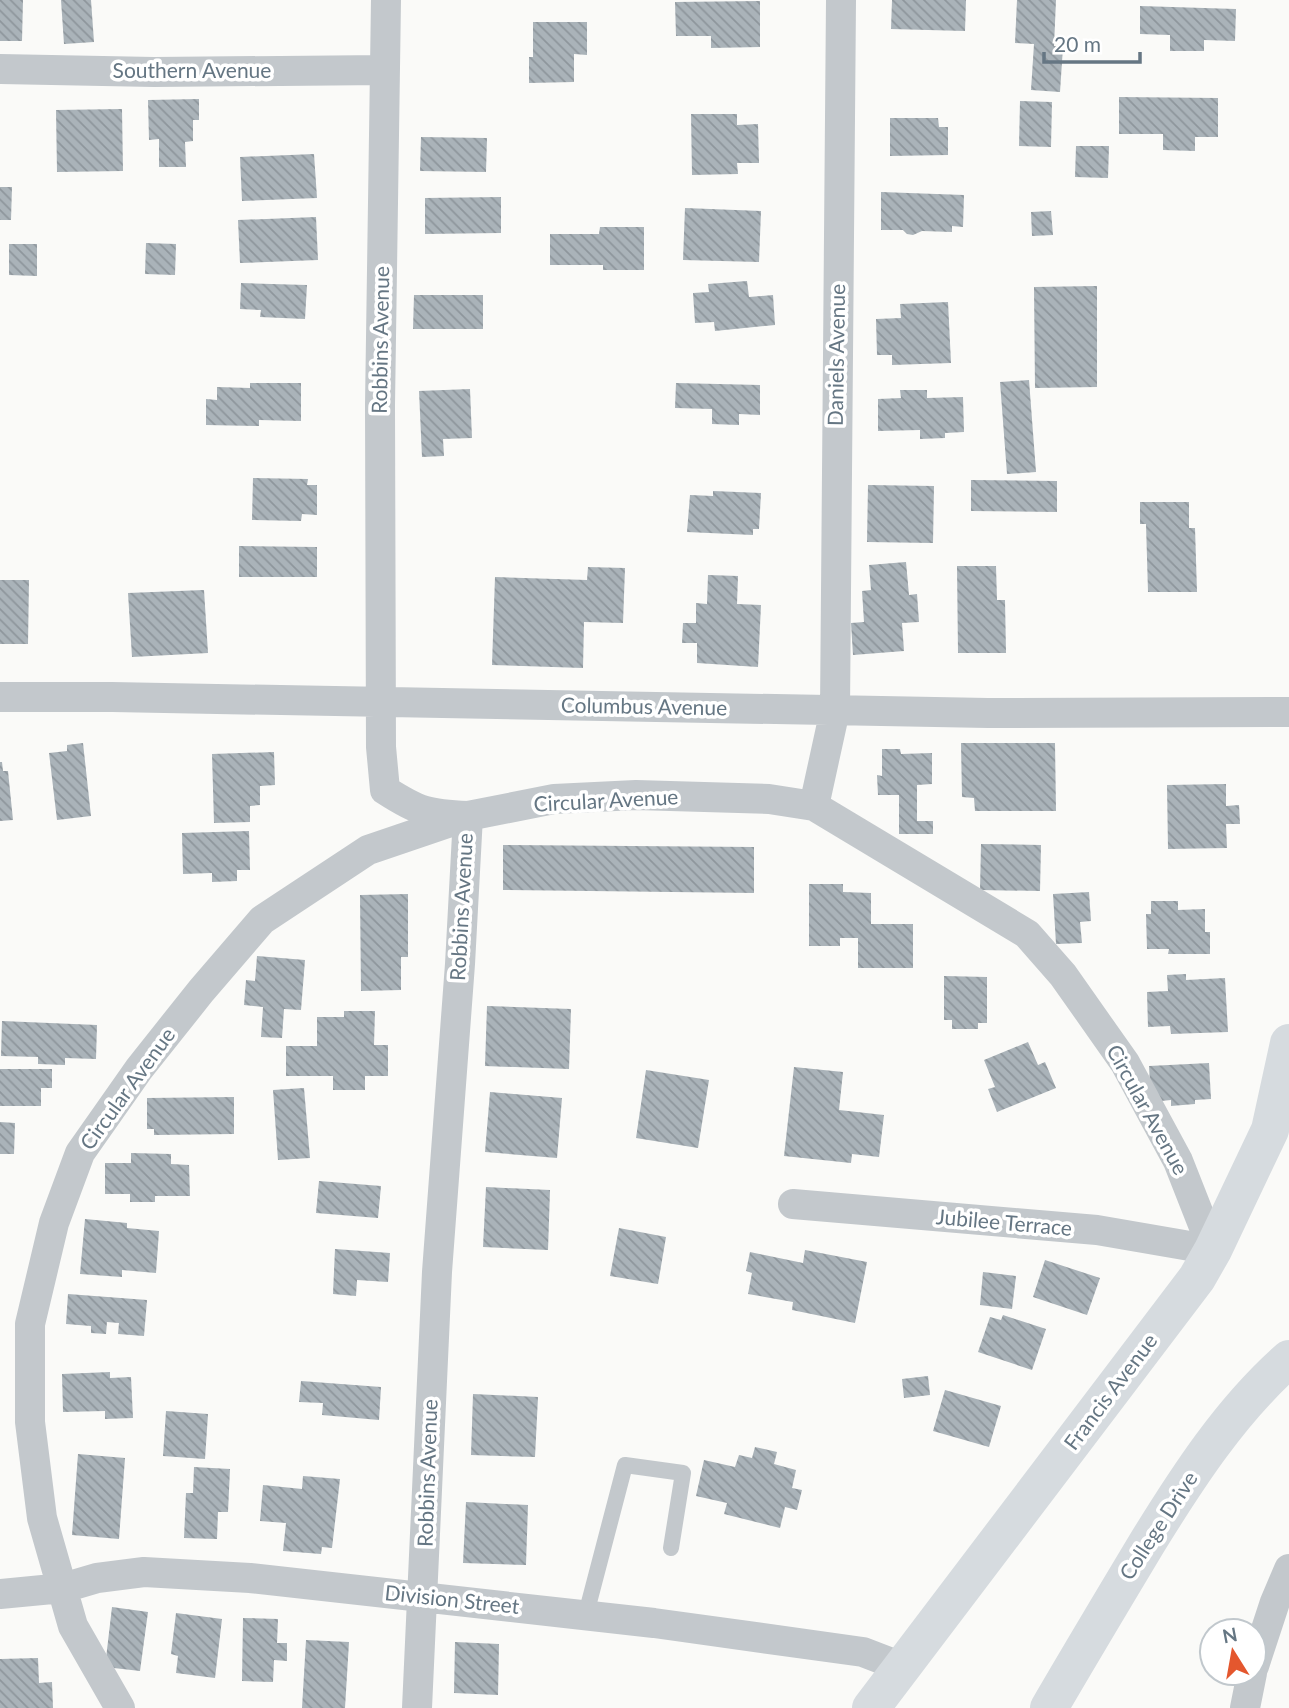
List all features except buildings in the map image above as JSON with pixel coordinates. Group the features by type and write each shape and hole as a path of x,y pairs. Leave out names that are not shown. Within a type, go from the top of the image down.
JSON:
{"street":[{"name":"Robbins Avenue","path":"386,0 380,702 385,790 411,807 433,814 468,816 437,1272 417,1708"},
{"name":"Daniels Avenue","path":"814,806 835,710 841,0"},
{"name":"Southern Avenue","path":"0,69 154,72 384,70"},
{"name":"Columbus Avenue","path":"0,697 988,713 1289,712"},
{"name":"Circular Avenue","path":"120,1708 74,1626 43,1518 30,1422 30,1324 54,1223 80,1153 139,1069 262,920 368,850 468,816 554,799 636,795 769,799 814,806 1027,934 1063,975 1125,1063 1178,1161 1213,1251"},
{"name":"Francis Avenue","path":"872,1708 1197,1278 1213,1251 1269,1130 1281,1120 1289,1042"},
{"name":"Jubilee Terrace","path":"793,1204 1097,1230 1213,1251"},
{"name":"College Drive","path":"1049,1708 1179,1491 1228,1424 1270,1376 1289,1359"},
{"path":"1268,1623 1289,1569"},
{"name":"Division Street","path":"0,1594 62,1588 97,1578 144,1572 250,1578 423,1599 586,1614 863,1652 902,1667"},
{"path":"1245,1708 1249,1687"}],"lane":[{"path":"586,1614 625,1465 683,1472 671,1548"}]}
